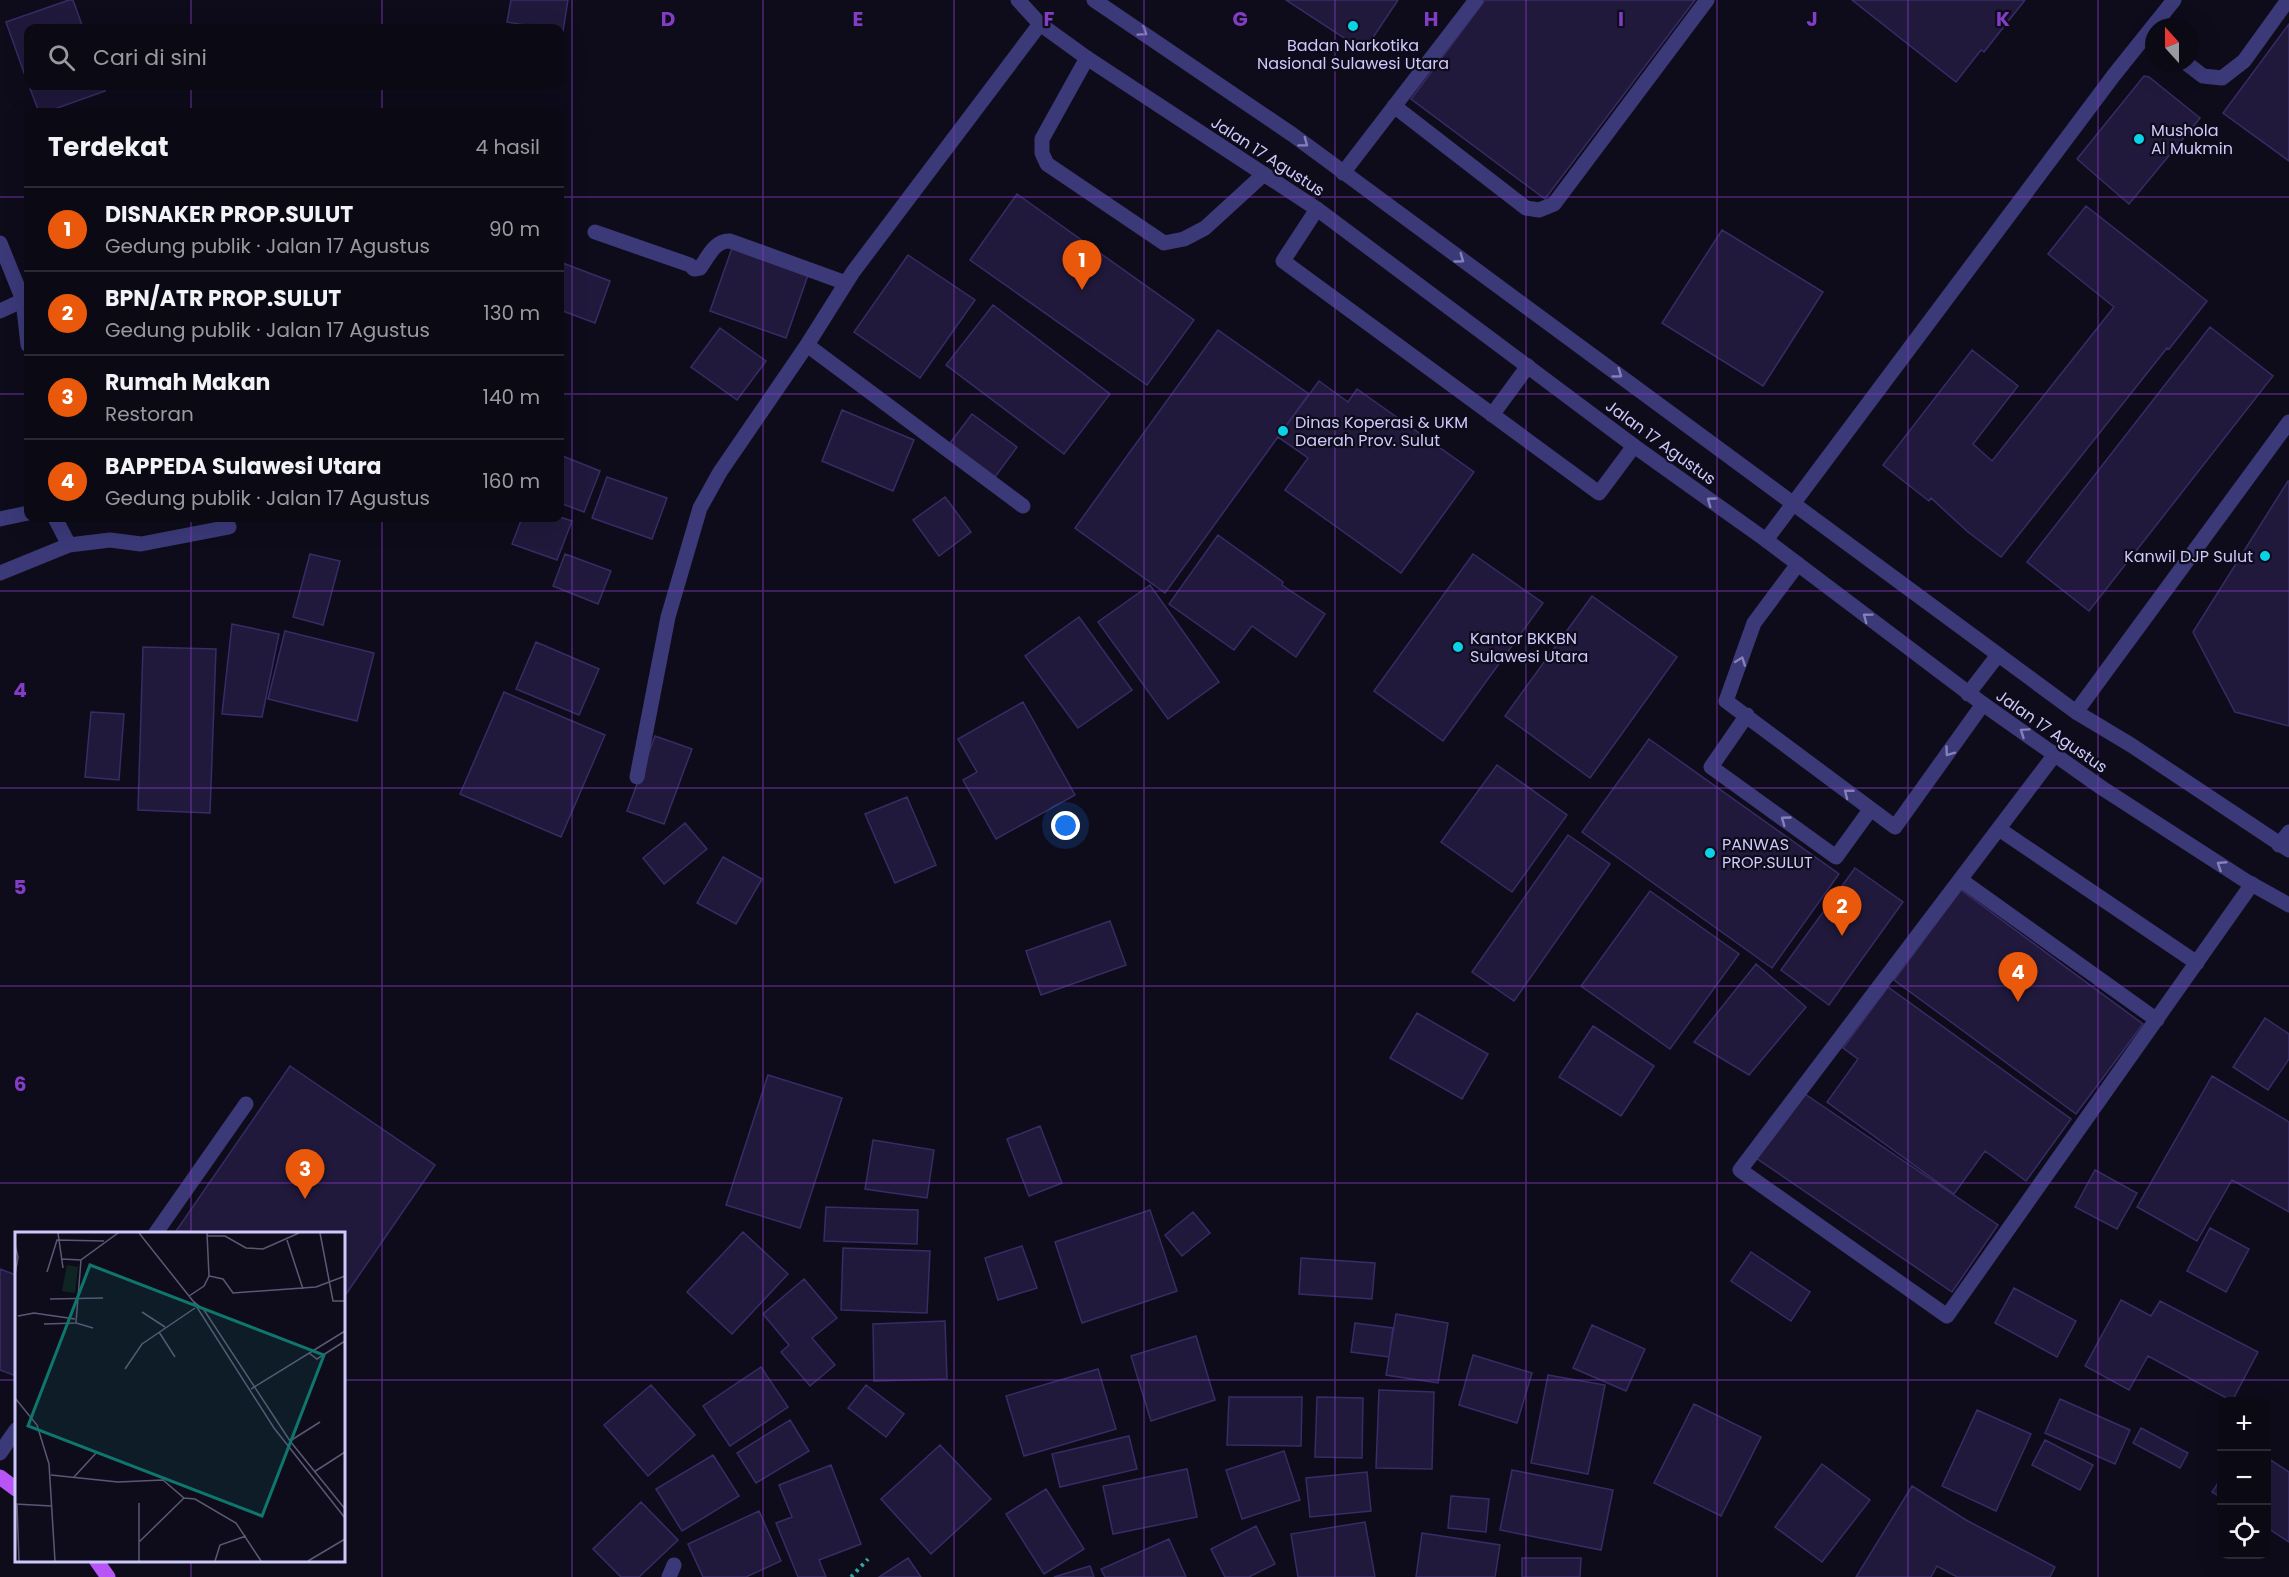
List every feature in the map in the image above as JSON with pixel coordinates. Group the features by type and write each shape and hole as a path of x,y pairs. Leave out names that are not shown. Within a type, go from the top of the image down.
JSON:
{"main road":[{"path":"0,1477 15,1488"},
{"path":"97,1562 108,1577"}],"street":[{"name":"Jalan 17 Agustus","path":"1018,0 1040,24 1087,58 1317,209 1634,446 1766,540 1968,694 2056,753 2102,788 2252,884 2289,905"},
{"name":"Jalan 17 Agustus","path":"1094,0 1293,135 2076,712 2131,745 2284,848"},
{"path":"1343,173 1476,0"},
{"path":"1394,106 1526,208 1539,210 1554,204 1707,0"},
{"path":"2162,18 2174,0"},
{"path":"2198,72 2203,76 2222,78 2244,61 2288,0"},
{"path":"637,777 668,617 700,508 720,472 807,345 846,283 1040,24"},
{"path":"1766,540 2114,75 2145,41"},
{"path":"1087,58 1041,139 1042,153 1047,164 1164,243 1184,239 1205,228 1264,174"},
{"path":"1317,209 1283,261 1599,493 1634,446"},
{"path":"595,232 690,265 694,269 700,268 717,245 730,241 846,283"},
{"path":"0,243 24,295"},
{"path":"0,310 24,300"},
{"path":"807,345 1023,506"},
{"path":"1492,415 1528,366"},
{"path":"2076,712 2289,422"},
{"path":"0,519 24,514"},
{"path":"57,522 69,545"},
{"path":"0,573 69,545 110,540 141,544 229,527"},
{"path":"1798,564 1754,623 1726,701 1870,810 1895,827 1983,704"},
{"path":"1968,694 1998,655"},
{"path":"1747,715 1712,767 1836,857 1870,810"},
{"path":"2056,753 1740,1170 1947,1316 2252,884"},
{"path":"1999,829 2197,963"},
{"path":"2284,848 2289,832"},
{"path":"1961,880 2157,1020"},
{"path":"156,1232 246,1104"},
{"path":"0,1453 15,1431"}],"path":[{"path":"851,1577 868,1559"}],"building":[{"path":"73,0 82,24 24,24 24,73 6,22"},
{"path":"511,0 568,0 564,25 507,22"},
{"name":"Badan Narkotika Nasional Sulawesi Utara","path":"1286,0 1398,0 1364,51"},
{"path":"1485,0 1695,0 1545,199 1411,99"},
{"path":"1852,0 2025,0 1984,52 1981,50 1956,82"},
{"path":"2289,24 2289,161 2223,113"},
{"name":"Mushola Al Mukmin","path":"2144,76 2149,77 2200,118 2129,204 2077,159"},
{"path":"31,90 105,91 57,108 37,108"},
{"path":"1017,194 1194,320 1147,385 970,260"},
{"path":"2086,206 2207,301 2001,557 1968,532 1931,498 1929,501 1883,465 1972,350 2018,386 1973,444 1992,461 2114,307 2048,254"},
{"path":"1722,230 1823,292 1763,386 1662,323"},
{"path":"732,248 808,275 786,338 710,311"},
{"path":"908,255 975,300 920,378 854,332"},
{"path":"564,264 610,281 595,323 564,311"},
{"path":"993,305 1110,394 1064,454 946,365"},
{"path":"2210,327 2273,376 2089,611 2027,562"},
{"path":"720,328 766,361 737,400 691,367"},
{"path":"1218,330 1309,394 1165,593 1075,528"},
{"path":"1319,381 1348,402 1357,389 1474,472 1401,573 1285,490 1308,458 1278,437"},
{"path":"842,410 914,440 893,491 822,461"},
{"path":"972,414 1017,447 995,477 950,443"},
{"path":"564,457 600,471 584,512 564,504"},
{"path":"607,477 667,498 652,539 592,518"},
{"name":"Kanwil DJP Sulut","path":"2288,481 2289,726 2235,712 2193,632"},
{"path":"945,497 971,532 939,556 913,520"},
{"path":"564,518 572,521 557,560 512,544 520,522 564,522"},
{"path":"1218,535 1283,582 1282,585 1325,614 1296,657 1252,626 1234,650 1169,604"},
{"path":"310,554 340,561 323,625 293,617"},
{"path":"565,554 611,571 598,604 553,586"},
{"name":"Kantor BKKBN Sulawesi Utara","path":"1473,554 1543,603 1443,741 1374,691"},
{"path":"1150,585 1219,682 1168,719 1098,622"},
{"path":"1592,596 1677,657 1590,778 1505,716"},
{"path":"1079,617 1132,690 1078,728 1025,656"},
{"path":"232,624 279,634 262,717 222,714"},
{"path":"285,631 374,653 357,721 268,699"},
{"path":"536,642 599,669 579,715 516,689"},
{"path":"143,647 216,649 210,813 138,810"},
{"path":"504,692 605,735 561,837 460,794"},
{"path":"1023,702 1075,795 996,839 963,780 977,772 958,739"},
{"path":"91,712 124,714 119,780 85,777"},
{"path":"655,736 692,749 664,824 627,811"},
{"name":"PANWAS PROP.SULUT","path":"1649,739 1839,874 1772,968 1582,832"},
{"path":"1497,765 1567,815 1512,892 1441,842"},
{"path":"907,797 936,865 895,883 865,814"},
{"path":"685,823 707,849 664,884 643,858"},
{"path":"1568,835 1610,864 1514,1001 1472,972"},
{"path":"723,857 762,879 736,924 697,903"},
{"path":"1855,868 1903,902 1829,1005 1781,970"},
{"path":"1961,890 2143,1024 2076,1114 1894,980"},
{"path":"1650,891 1739,954 1670,1049 1581,986"},
{"path":"1110,921 1126,965 1041,995 1026,951"},
{"path":"1756,964 1806,1007 1749,1075 1694,1042"},
{"path":"1888,987 2071,1119 2026,1181 1985,1151 1954,1194 1827,1102 1858,1059 1843,1048"},
{"path":"1417,1013 1488,1054 1462,1099 1390,1058"},
{"path":"2265,1018 2289,1034 2289,1059 2268,1090 2233,1067"},
{"path":"1593,1026 1654,1066 1621,1116 1559,1077"},
{"path":"290,1066 435,1165 345,1296 345,1232 175,1232"},
{"path":"768,1075 842,1098 800,1228 726,1205"},
{"path":"2212,1076 2289,1122 2289,1212 2232,1180 2197,1241 2137,1207"},
{"path":"1802,1092 1998,1225 1952,1292 1756,1158"},
{"path":"1040,1126 1062,1183 1029,1196 1007,1139"},
{"path":"873,1140 934,1150 927,1198 865,1189"},
{"path":"2095,1170 2137,1193 2117,1229 2075,1207"},
{"path":"826,1207 918,1210 917,1244 824,1241"},
{"path":"1150,1210 1177,1291 1082,1323 1055,1242"},
{"path":"1193,1212 1210,1233 1182,1256 1165,1235"},
{"path":"2210,1228 2249,1249 2226,1292 2187,1271"},
{"path":"743,1232 788,1274 732,1334 687,1292"},
{"path":"1022,1246 1037,1288 998,1300 985,1258"},
{"path":"843,1248 930,1251 927,1313 841,1310"},
{"path":"1751,1252 1810,1292 1791,1321 1731,1281"},
{"path":"1301,1258 1375,1263 1372,1299 1299,1294"},
{"path":"0,1269 15,1275 15,1376 0,1370"},
{"path":"804,1279 837,1318 812,1338 835,1365 810,1386 781,1352 789,1345 763,1314"},
{"path":"2014,1288 2076,1321 2057,1357 1995,1323"},
{"path":"2121,1300 2151,1316 2160,1301 2258,1352 2234,1397 2225,1397 2148,1356 2129,1390 2085,1366"},
{"path":"1396,1314 1448,1323 1438,1383 1386,1375"},
{"path":"945,1321 947,1379 874,1381 873,1324"},
{"path":"1355,1323 1393,1328 1389,1357 1351,1352"},
{"path":"1592,1325 1645,1349 1626,1391 1573,1368"},
{"path":"1196,1336 1215,1400 1151,1421 1131,1356"},
{"path":"1473,1355 1532,1373 1517,1423 1459,1405"},
{"path":"761,1367 788,1407 730,1446 703,1406"},
{"path":"1098,1369 1116,1429 1024,1456 1006,1396"},
{"path":"1548,1375 1605,1385 1588,1474 1531,1463"},
{"path":"651,1385 695,1435 648,1476 604,1425"},
{"path":"866,1385 904,1414 886,1437 848,1408"},
{"path":"1379,1390 1434,1392 1432,1469 1376,1468"},
{"path":"1229,1397 1302,1397 1301,1446 1227,1445"},
{"path":"1317,1397 1363,1398 1362,1458 1315,1457"},
{"path":"2060,1399 2130,1430 2115,1464 2045,1433"},
{"path":"1694,1404 1761,1437 1721,1516 1654,1483"},
{"path":"1977,1410 2031,1434 1996,1511 1942,1486"},
{"path":"790,1420 809,1451 756,1483 737,1453"},
{"path":"2141,1428 2188,1453 2180,1468 2133,1443"},
{"path":"1129,1436 1137,1469 1060,1487 1052,1454"},
{"path":"2045,1440 2093,1465 2080,1490 2032,1465"},
{"path":"940,1445 991,1499 931,1554 881,1499"},
{"path":"1284,1451 1300,1500 1242,1519 1226,1470"},
{"path":"713,1455 739,1496 682,1531 656,1489"},
{"path":"2271,1460 2289,1472 2289,1542 2271,1530"},
{"path":"1822,1464 1870,1500 1822,1562 1775,1527"},
{"path":"831,1465 861,1544 819,1560 826,1577 798,1577 776,1523 792,1517 779,1485"},
{"path":"1187,1469 1197,1517 1113,1534 1103,1486"},
{"path":"1512,1470 1613,1490 1601,1550 1500,1530"},
{"path":"1367,1472 1371,1511 1310,1517 1306,1478"},
{"path":"2217,1484 2217,1495 2212,1492"},
{"path":"1912,1486 1966,1520 2055,1567 2050,1577 1957,1577 1937,1566 1931,1577 1856,1577"},
{"path":"1046,1489 1084,1549 1044,1574 1006,1514"},
{"path":"1451,1496 1489,1499 1486,1532 1448,1528"},
{"path":"641,1502 678,1540 639,1577 621,1577 593,1549"},
{"path":"759,1511 781,1561 746,1577 703,1577 688,1544"},
{"path":"1365,1522 1375,1577 1298,1577 1291,1534"},
{"path":"1256,1526 1275,1564 1249,1577 1225,1577 1211,1549"},
{"path":"1422,1533 1500,1545 1495,1577 1416,1577"},
{"path":"1169,1539 1186,1577 1105,1577 1101,1569"},
{"path":"908,1558 921,1577 879,1577"},
{"path":"1522,1558 1581,1558 1580,1577 1522,1577"},
{"path":"1090,1566 1094,1577 1054,1577"}],"place":[{"name":"Badan Narkotika Nasional Sulawesi Utara","path":"1353,26"},
{"name":"Mushola Al Mukmin","path":"2139,139"},
{"name":"DISNAKER PROP.SULUT","path":"1082,290"},
{"name":"Dinas Koperasi & UKM Daerah Prov. Sulut","path":"1283,431"},
{"name":"Kanwil DJP Sulut","path":"2265,556"},
{"name":"Kantor BKKBN Sulawesi Utara","path":"1458,647"},
{"name":"PANWAS PROP.SULUT","path":"1710,853"},
{"name":"BPN/ATR PROP.SULUT","path":"1842,936"},
{"name":"BAPPEDA Sulawesi Utara","path":"2018,1002"},
{"name":"Rumah Makan","path":"305,1199"}]}
